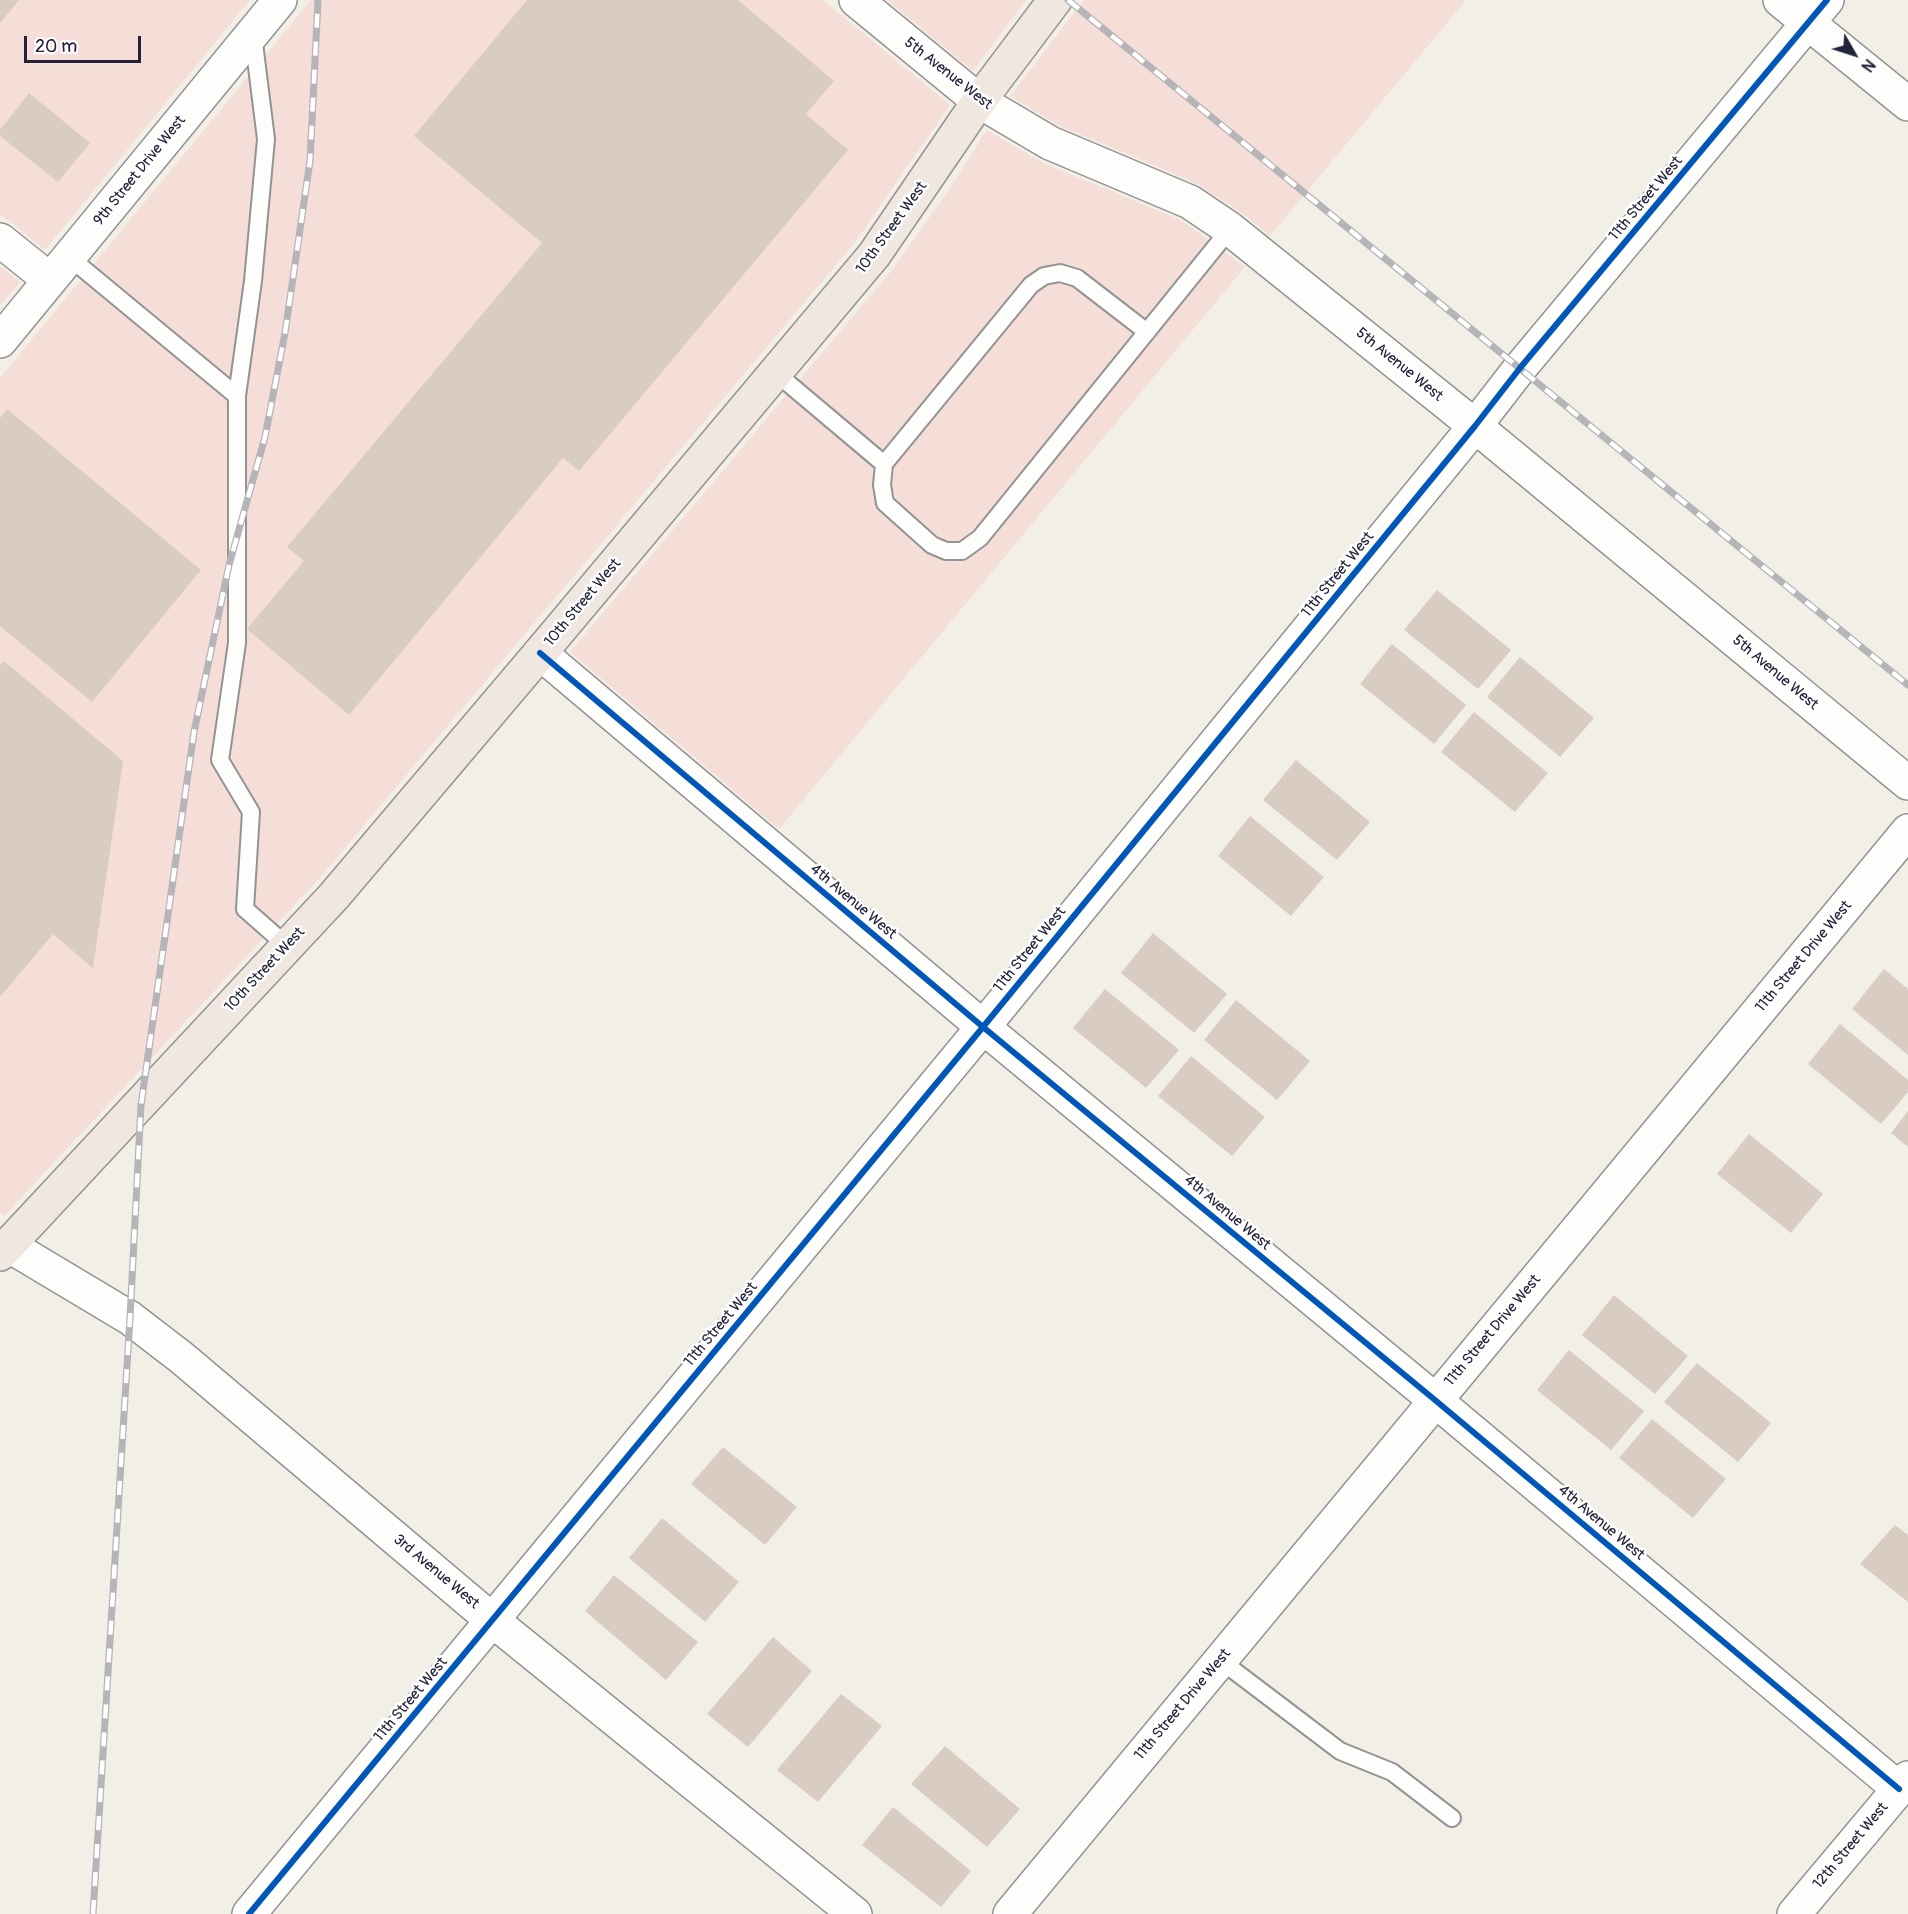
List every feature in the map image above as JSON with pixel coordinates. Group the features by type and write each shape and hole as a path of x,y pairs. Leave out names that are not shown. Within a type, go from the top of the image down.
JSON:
{"main road":[{"name":"10th Street West","path":"4,1249 334,896 776,373 874,255 979,101 1055,0"}],"street":[{"name":"9th Street Drive West","path":"0,341 280,0"},
{"name":"5th Avenue West","path":"856,0 979,101 1050,143 1190,202 1230,229 1475,426 1908,783"},
{"path":"1780,0 1818,12 1908,104"},
{"name":"11th Street West","path":"249,1914 982,1027 1475,426 1520,368 1818,12"},
{"path":"0,240 60,269"},
{"name":"4th Avenue West","path":"540,653 982,1027 1903,1784"},
{"name":"11th Street Drive West","path":"1010,1914 1908,831"},
{"name":"3rd Avenue West","path":"4,1249 130,1318 182,1358 492,1620 855,1914"},
{"name":"12th Street West","path":"1794,1914 1903,1784"}],"lane":[{"path":"253,34 266,139 253,281 237,396 237,643 220,760 251,812 245,909 287,946"},
{"path":"1147,332 1077,278 1060,273 1044,276 1031,285 884,465 882,485 885,503 932,546 946,551 962,551 980,538 1147,332 1230,229"},
{"path":"60,269 237,396"},
{"path":"776,373 884,465"},
{"path":"1220,1660 1340,1751 1392,1772 1452,1818"}],"shaded area":[{"path":"0,0 250,0 45,250 0,214"},
{"path":"311,0 823,0 950,105 856,241 317,881 4,1216 0,1213 0,378"},
{"path":"887,0 1026,0 973,71"},
{"path":"1084,0 1466,0 1270,236 1243,214 1196,183 1058,125 1010,96"},
{"path":"987,130 1043,163 1181,220 1245,267 779,829 570,652 892,270 946,194"},
{"path":"0,266 20,282 0,305"}],"building":[{"path":"0,0 19,0 0,23"},
{"path":"527,0 738,0 834,81 806,114 848,150 579,471 563,458 349,715 247,629 304,561 287,547 542,243 414,136"},
{"path":"29,93 90,143 58,182 0,136 0,130"},
{"path":"7,409 201,570 92,702 0,626 0,418"},
{"path":"1437,590 1511,650 1478,689 1404,630"},
{"path":"1392,644 1466,705 1434,744 1360,684"},
{"path":"1520,657 1594,718 1560,757 1487,697"},
{"path":"4,661 123,761 93,968 53,934 0,997 0,666"},
{"path":"1474,712 1548,773 1515,812 1441,752"},
{"path":"1296,760 1370,822 1337,860 1263,800"},
{"path":"1250,816 1324,877 1291,916 1218,856"},
{"path":"1153,933 1227,994 1194,1033 1121,973"},
{"path":"1884,969 1908,989 1908,1055 1852,1009"},
{"path":"1105,989 1179,1050 1146,1088 1073,1028"},
{"path":"1236,1000 1310,1061 1277,1100 1204,1040"},
{"path":"1840,1024 1908,1080 1908,1092 1881,1124 1808,1064"},
{"path":"1191,1056 1265,1117 1232,1156 1158,1096"},
{"path":"1908,1111 1908,1147 1891,1133"},
{"path":"1749,1134 1823,1194 1791,1233 1717,1174"},
{"path":"1614,1295 1688,1356 1655,1394 1582,1335"},
{"path":"1569,1350 1644,1411 1611,1450 1537,1390"},
{"path":"1697,1363 1771,1423 1738,1462 1664,1402"},
{"path":"1652,1419 1726,1479 1693,1518 1619,1458"},
{"path":"723,1447 797,1507 765,1545 691,1484"},
{"path":"662,1518 739,1582 705,1622 629,1558"},
{"path":"1895,1525 1908,1535 1908,1602 1860,1564"},
{"path":"614,1575 698,1642 666,1680 585,1611"},
{"path":"773,1637 812,1671 748,1747 707,1714"},
{"path":"841,1694 882,1726 818,1802 777,1770"},
{"path":"945,1746 1020,1809 987,1847 911,1784"},
{"path":"893,1807 971,1871 941,1907 862,1845"}],"railway":[{"path":"93,1914 141,1105 194,732 229,565 265,437 285,333 310,161 318,0"},
{"path":"1068,0 1908,685"}],"cycle path":[{"path":"249,1914 983,1027 1520,368 1827,0"},
{"path":"540,653 983,1027 1435,1400 1899,1789"}]}
